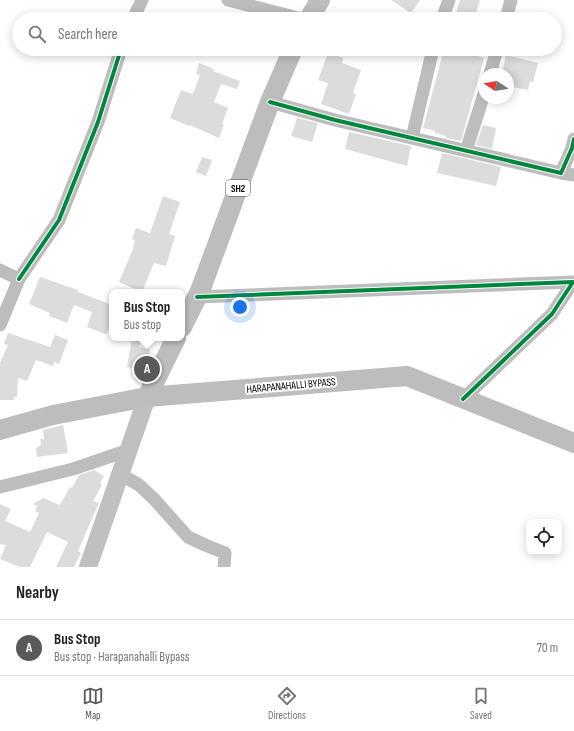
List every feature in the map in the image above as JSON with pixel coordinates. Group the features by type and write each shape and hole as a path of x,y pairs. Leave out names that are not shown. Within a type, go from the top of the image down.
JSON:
{"main road":[{"path":"313,12 320,0"},
{"name":"SH2","path":"185,320 196,297 270,102 290,56"},
{"path":"88,567 148,397 175,341"},
{"name":"HARAPANAHALLI BYPASS","path":"0,430 53,415 148,397 407,376 574,443"}],"street":[{"path":"136,12 142,0"},
{"path":"228,0 275,12"},
{"path":"445,12 449,0"},
{"path":"508,12 511,0"},
{"path":"0,325 19,278 58,220 98,122 119,56"},
{"path":"412,138 431,56"},
{"path":"492,68 495,56"},
{"path":"270,102 335,120 574,175"},
{"path":"466,151 481,104"},
{"path":"561,173 572,148 574,139"},
{"path":"0,270 19,278"},
{"path":"196,297 574,281"},
{"path":"463,399 552,314 574,281"},
{"path":"0,486 73,469 129,450"},
{"path":"120,474 139,485 154,499 188,537 225,553 224,567"}],"building":[{"path":"391,0 420,0 412,12"},
{"path":"460,0 480,0 476,12 456,12"},
{"path":"327,56 337,56 343,58 342,63 361,70 353,93 356,94 349,114 321,104 328,83 318,80"},
{"path":"442,56 477,56 484,58 481,68 478,68 478,80 461,141 446,138 446,136 435,133 435,131 423,128"},
{"path":"506,56 538,63 533,82 530,81 528,90 514,87 514,68 503,68"},
{"path":"199,63 214,69 213,71 240,81 237,89 221,84 214,102 228,108 219,138 170,118 181,90 193,94 200,75 196,74"},
{"path":"297,118 318,123 312,142 291,136"},
{"path":"483,125 496,128 492,149 476,145"},
{"path":"349,132 411,146 407,166 345,149"},
{"path":"442,153 501,167 496,186 437,173"},
{"path":"202,157 212,160 206,176 196,172"},
{"path":"163,196 180,202 169,234 175,236 166,266 154,263 143,289 135,289 119,282 133,249 135,240 132,239 136,228 150,233"},
{"path":"40,277 78,290 78,292 109,304 109,328 107,334 105,334 87,327 92,312 74,305 67,323 49,316 50,313 29,304"},
{"path":"8,333 50,347 55,335 68,340 59,364 54,362 53,366 36,360 27,381 18,378 17,397 14,397 14,400 0,400 0,363 8,345 4,344"},
{"path":"131,341 141,341 139,347 150,349 147,365 134,362 132,368 127,367"},
{"path":"63,425 68,453 37,457 36,448 41,445 40,439 44,439 43,430"},
{"path":"94,470 104,476 100,483 102,485 93,501 99,503 78,551 81,553 74,567 56,567 68,542 47,532 30,567 20,567 0,559 6,545 0,544 0,504 11,509 5,521 30,532 39,513 35,511 37,506 33,504 43,498 60,505 79,475"}],"cycle path":[{"path":"19,279 59,220 98,122 119,56"},
{"path":"270,102 335,120 561,173 572,148 574,139"},
{"path":"197,297 573,282 552,314 463,399"}],"place":[{"name":"Bus Stop","path":"147,369"}]}
